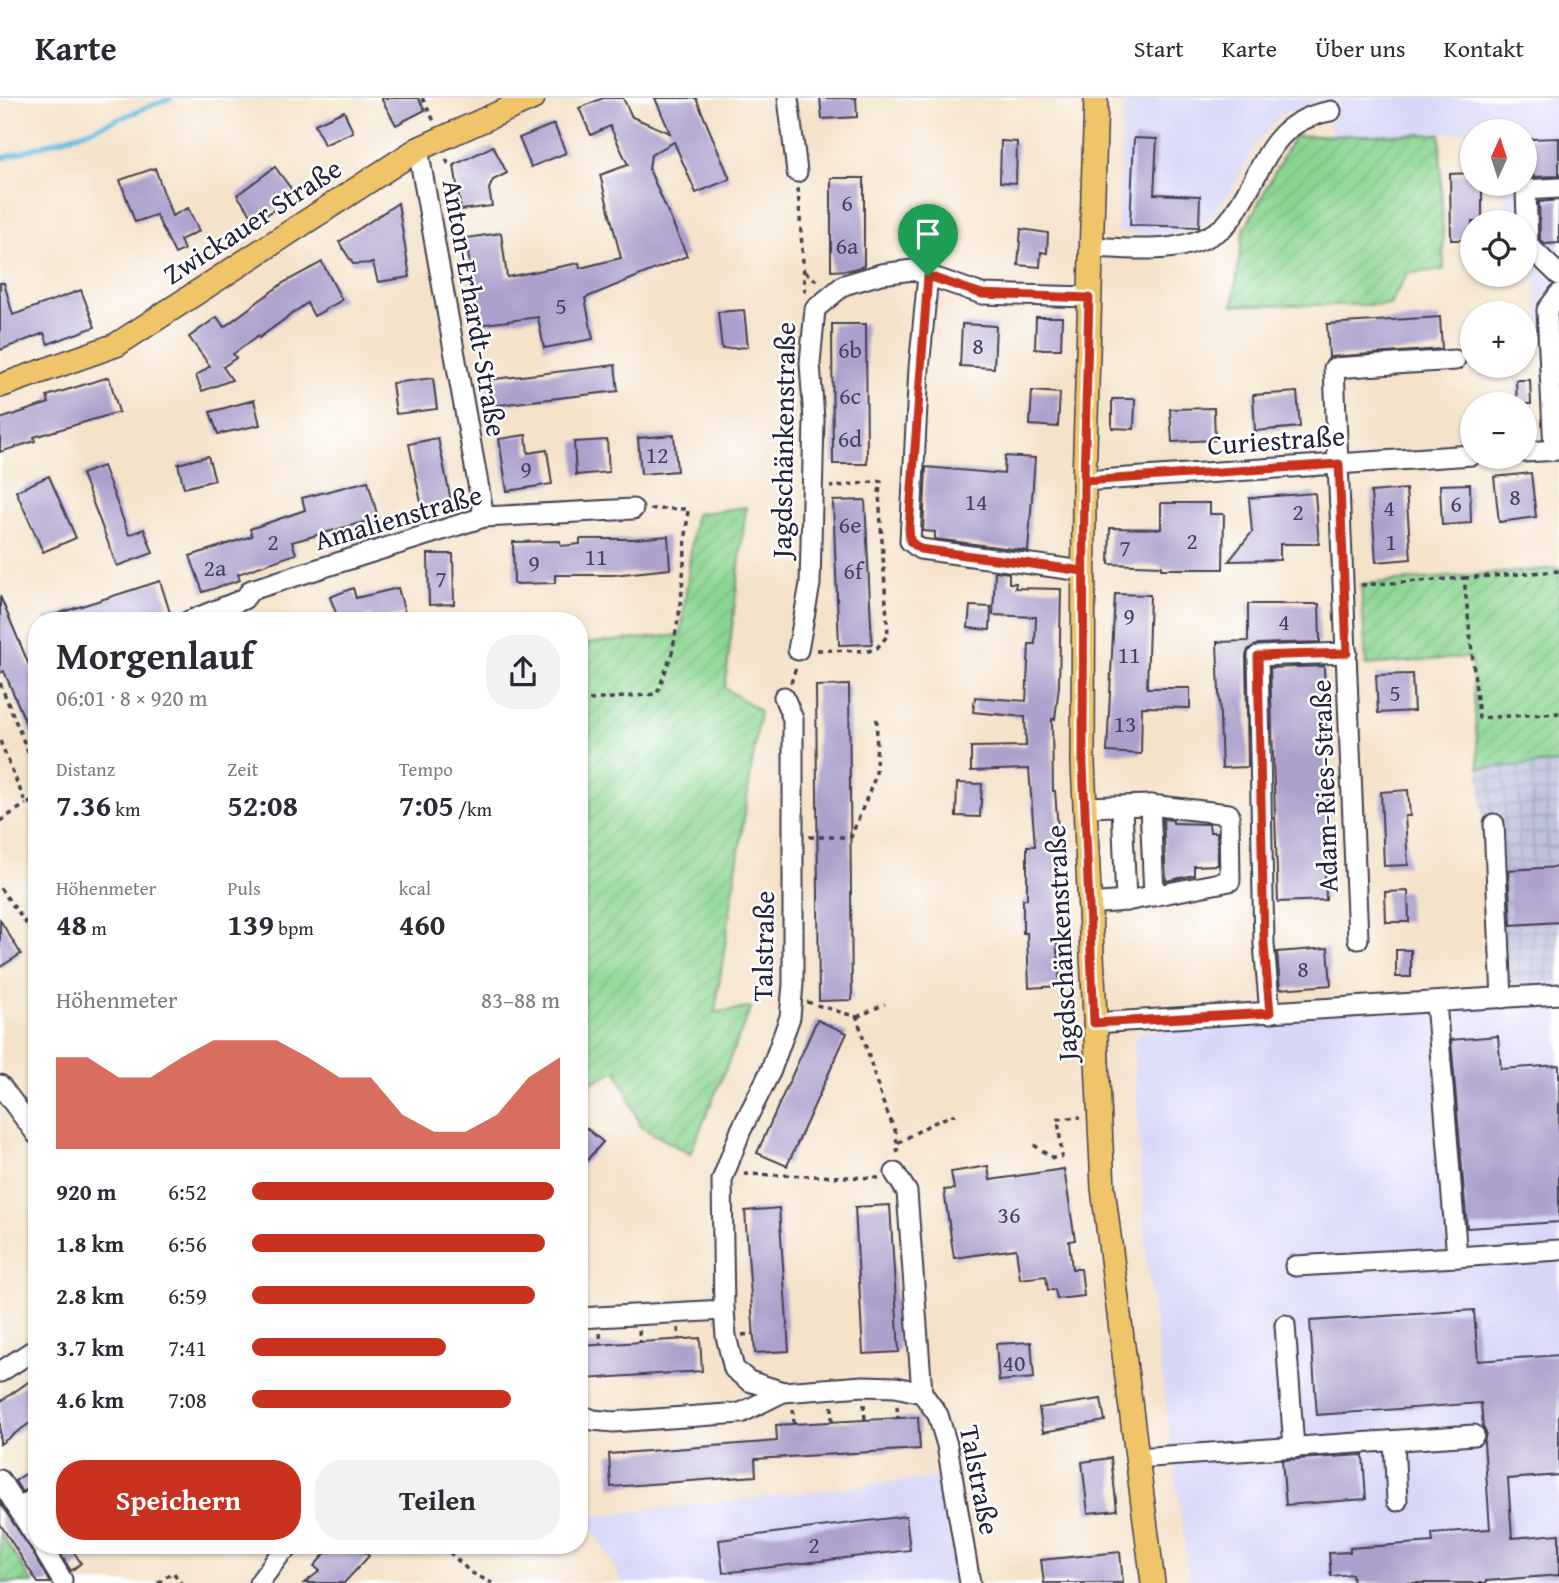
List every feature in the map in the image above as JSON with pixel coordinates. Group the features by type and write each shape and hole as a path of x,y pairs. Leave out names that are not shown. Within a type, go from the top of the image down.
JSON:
{"main road":[{"name":"Zwickauer Straße","path":"0,386 116,345 418,149 533,98"},
{"name":"Jagdschänkenstraße","path":"1096,98 1084,481 1084,807 1103,1188 1153,1583"}],"street":[{"path":"788,98 797,172"},
{"path":"1091,247 1148,250 1171,248 1205,237 1223,227 1234,214 1285,130 1301,120 1331,111"},
{"name":"Anton-Erhardt-Straße","path":"418,149 484,517"},
{"path":"1559,188 1526,190 1528,245 1559,275"},
{"name":"Jagdschänkenstraße","path":"798,650 810,584 814,420 810,363 815,309 844,285 881,274 913,270 982,294 1089,298"},
{"path":"928,276 919,368 910,541 920,549 1083,571"},
{"path":"1537,451 1557,450 1547,310 1559,294"},
{"name":"Adam-Ries-Straße","path":"1358,939 1334,368 1455,360"},
{"name":"Curiestraße","path":"1084,481 1460,457"},
{"name":"Amalienstraße","path":"212,612 244,599 251,590 484,517 633,509"},
{"path":"1270,1013 1264,944 1258,656 1347,653"},
{"name":"Talstraße","path":"783,1392 750,1381 734,1369 726,1336 724,1310 722,1180 741,1130 771,1070 790,1017 793,719 784,697"},
{"path":"1136,806 1139,899"},
{"path":"1136,806 1139,899"},
{"path":"1084,807 1136,806 1229,814 1230,881 1139,899 1089,904"},
{"path":"1494,824 1502,998"},
{"path":"1094,1023 1559,994"},
{"path":"1436,1002 1457,1257"},
{"path":"0,1085 28,1123"},
{"name":"Talstraße","path":"895,1173 907,1192 922,1393 938,1415 947,1445 970,1583"},
{"path":"1295,1266 1559,1250"},
{"path":"588,1318 724,1310"},
{"path":"1285,1325 1294,1448"},
{"path":"0,1372 28,1354"},
{"name":"Talstraße","path":"588,1418 612,1422 741,1413 783,1392 863,1386 896,1387 922,1393"},
{"path":"1137,1458 1474,1435"},
{"path":"1394,1441 1397,1501"},
{"path":"0,1480 28,1524"},
{"path":"19,1509 28,1502"},
{"path":"46,1554 62,1580"},
{"path":"259,1583 279,1554"}],"path":[{"path":"448,163 456,166"},
{"path":"797,172 805,293 815,309"},
{"path":"798,650 869,651 877,648 888,635 879,493 881,481 844,486"},
{"path":"588,700 657,694 672,653 681,603 688,509 633,509"},
{"path":"1344,586 1559,572"},
{"path":"1464,578 1479,718 1559,713"},
{"path":"0,683 28,752"},
{"path":"793,838 851,837 876,775 877,714"},
{"path":"0,741 26,804 0,821"},
{"path":"0,888 28,926"},
{"path":"792,998 857,1017 885,1004"},
{"path":"725,1173 882,1178 895,1173 898,1143 857,1017"},
{"path":"898,1143 955,1114"},
{"path":"1034,1145 1054,1158 1062,1157 1058,1119 1099,1117"},
{"path":"678,1332 679,1339"},
{"path":"640,1335 640,1342"},
{"path":"600,1338 601,1344"},
{"path":"451,1554 470,1572 492,1583"},
{"path":"158,1583 173,1572 181,1583"}],"shaded area":[{"path":"1124,98 1559,98 1559,336 1540,337 1536,287 1537,210 1504,210 1504,196 1537,196 1537,119 1460,119 1460,132 1330,135 1331,105 1282,113 1256,144 1235,184 1199,228 1168,235 1118,232"},
{"path":"1559,763 1559,982 1493,986 1479,768"},
{"path":"1559,982 1559,1583 1190,1583 1147,1264 1133,1042 1143,1031 1174,1031 1174,1015"},
{"path":"941,1477 954,1583 623,1583 588,1517"}],"green space":[{"path":"1440,134 1444,270 1407,273 1390,305 1233,305 1243,232 1294,136"},
{"path":"746,507 725,688 760,711 715,1012 751,1008 690,1154 641,1127 617,1070 588,1084 588,643 681,635 695,514"},
{"path":"1559,568 1559,763 1479,768 1471,657 1366,665 1361,584"},
{"path":"0,1532 33,1583 0,1583"}],"building":[{"path":"381,98 418,98 425,110 396,125"},
{"path":"603,98 623,98 632,117 670,133 655,98 696,98 730,179 696,193 674,142 651,155 649,169 687,256 585,298 593,339 544,348 538,317 478,325 466,238 501,233 507,277 579,263 580,268 621,258 600,175 628,165 610,126 591,135 579,108"},
{"path":"820,98 856,98 857,117 822,119"},
{"path":"344,111 353,132 324,145 315,124"},
{"path":"554,124 566,153 531,167 519,138"},
{"path":"1134,138 1157,139 1154,194 1200,196 1199,227 1130,225"},
{"path":"1559,138 1559,176 1537,177 1537,139"},
{"path":"1001,141 1017,142 1016,183 1000,182"},
{"path":"493,146 507,173 493,180 489,189 492,206 461,210 454,165"},
{"path":"275,167 292,190 284,194 287,200 257,222 237,195"},
{"path":"155,168 172,216 188,208 199,231 180,240 184,250 175,254 156,215 135,222 120,180"},
{"path":"1450,174 1460,174 1460,196 1482,196 1482,210 1460,210 1460,240 1451,240"},
{"path":"831,178 864,178 864,266 831,271"},
{"path":"1559,200 1559,243 1545,244 1540,240 1539,202"},
{"path":"398,203 410,277 378,282 373,263 353,264 339,242"},
{"path":"1021,229 1048,233 1047,253 1041,252 1040,267 1018,265"},
{"path":"322,262 342,300 314,316 307,303 233,354 236,358 223,367 232,380 202,391 196,376 210,366 189,337 217,317 224,327 283,283"},
{"path":"0,283 4,283 13,315 81,290 95,327 48,344 44,333 0,350"},
{"path":"744,310 748,347 722,349 718,312"},
{"path":"1036,317 1062,317 1061,349 1035,349"},
{"path":"1440,317 1442,349 1329,357 1327,324"},
{"path":"832,324 866,324 867,464 833,464"},
{"path":"962,324 996,326 994,368 960,366"},
{"path":"615,365 618,391 490,406 487,380"},
{"path":"109,377 119,412 34,437 35,441 0,452 0,419 49,403 47,396"},
{"path":"433,378 437,409 396,414 392,383"},
{"path":"1516,380 1530,380 1530,392 1516,392"},
{"path":"1032,391 1060,393 1058,427 1030,425"},
{"path":"1297,392 1300,427 1255,431 1253,395"},
{"path":"1112,399 1135,399 1134,429 1112,428"},
{"path":"254,400 260,425 218,434 210,412"},
{"path":"1214,408 1215,440 1172,442 1170,409"},
{"path":"526,435 528,453 547,450 552,484 507,491 499,439"},
{"path":"674,435 677,471 641,474 638,438"},
{"path":"438,438 451,501 422,507 409,444"},
{"path":"607,440 609,472 576,475 574,442"},
{"path":"208,456 215,480 184,488 178,464"},
{"path":"1005,456 1035,458 1028,551 935,539 935,532 923,531 926,467 1004,474"},
{"path":"103,466 129,535 144,529 153,553 117,566 82,474"},
{"path":"1531,473 1536,517 1499,522 1494,477"},
{"path":"49,476 76,538 43,552 16,491"},
{"path":"368,481 378,518 292,542 296,554 238,574 240,580 203,592 190,556 252,536 250,529 305,510 302,498"},
{"path":"1470,484 1471,523 1442,525 1440,485"},
{"path":"1406,489 1411,559 1376,562 1371,492"},
{"path":"1315,493 1319,544 1280,544 1280,560 1229,561 1252,532 1249,498"},
{"path":"865,500 872,644 839,645 833,501"},
{"path":"1161,503 1210,503 1210,514 1224,514 1223,569 1161,569 1161,566 1109,564 1110,528 1161,529"},
{"path":"668,536 670,569 613,575 555,575 555,583 514,584 513,542 560,541 561,546 580,544 580,539"},
{"path":"428,554 453,554 454,604 429,605"},
{"path":"995,571 1009,573 1009,583 1016,583 1015,588 1061,589 1059,686 1055,719 1052,719 1053,791 1058,829 1057,953 1060,986 1029,988 1027,933 1023,933 1023,899 1027,899 1027,846 1035,846 1029,769 971,771 971,747 1026,746 1025,717 973,712 975,697 1026,701 1029,644 1035,644 1036,617 993,615"},
{"path":"160,581 170,612 63,612"},
{"path":"353,588 356,598 398,588 405,612 336,612 330,597"},
{"path":"1115,594 1150,595 1147,688 1190,688 1190,708 1142,707 1141,754 1107,752"},
{"path":"0,596 28,663 28,728 4,671 0,673"},
{"path":"1248,604 1319,604 1320,642 1258,644 1248,650 1248,767 1222,768 1217,642 1248,641"},
{"path":"970,606 991,607 990,630 968,628"},
{"path":"1324,666 1331,870 1325,870 1326,900 1278,902 1270,668"},
{"path":"1412,674 1414,711 1378,713 1376,675"},
{"path":"849,685 852,1000 819,1001 816,686"},
{"path":"957,783 982,784 980,817 956,816"},
{"path":"1408,790 1410,816 1405,816 1408,865 1384,866 1381,792"},
{"path":"1163,819 1173,820 1173,823 1209,824 1210,832 1217,832 1218,865 1194,866 1194,875 1166,881"},
{"path":"1559,867 1559,922 1511,925 1508,870"},
{"path":"1408,891 1409,922 1386,922 1385,892"},
{"path":"0,920 21,954 0,967"},
{"path":"1328,948 1331,985 1280,989 1277,952"},
{"path":"1396,950 1411,950 1411,977 1396,977"},
{"path":"817,1020 847,1033 787,1166 757,1153"},
{"path":"1498,1036 1501,1069 1559,1065 1559,1222 1467,1228 1451,1040"},
{"path":"588,1130 603,1142 588,1159"},
{"path":"988,1166 990,1180 1064,1169 1075,1240 1069,1241 1072,1269 1081,1269 1084,1296 1057,1299 1055,1290 1048,1290 1046,1276 1020,1279 1016,1249 954,1258 944,1190 954,1189 951,1172"},
{"path":"890,1205 899,1352 863,1354 855,1207"},
{"path":"779,1208 789,1351 755,1353 745,1211"},
{"path":"1474,1310 1478,1361 1559,1355 1559,1475 1508,1479 1512,1538 1559,1534 1559,1575 1486,1583 1353,1583 1352,1574 1331,1576 1329,1553 1350,1552 1350,1548 1433,1542 1432,1533 1490,1529 1484,1442 1486,1433 1481,1403 1317,1415 1310,1321"},
{"path":"700,1338 702,1371 588,1379 588,1346"},
{"path":"1031,1342 1034,1378 999,1381 996,1344"},
{"path":"28,1382 28,1424 0,1444 0,1402"},
{"path":"1101,1399 1105,1421 1043,1432 1039,1408"},
{"path":"918,1417 920,1449 755,1459 756,1476 611,1487 609,1454 777,1441 776,1425"},
{"path":"1363,1455 1366,1499 1286,1505 1282,1460"},
{"path":"1111,1458 1117,1510 1088,1513 1082,1462"},
{"path":"28,1472 28,1489 22,1492 15,1481"},
{"path":"0,1503 28,1545 28,1554 33,1554 50,1583 38,1583 0,1524"},
{"path":"906,1516 910,1550 723,1573 719,1540"},
{"path":"1120,1552 1123,1583 1044,1583 1041,1560"},
{"path":"61,1554 75,1554 81,1563 71,1571"},
{"path":"325,1554 369,1556 344,1583 304,1583 320,1571 314,1566"}],"waterway":[{"path":"0,159 85,132 171,98"}],"route":[{"path":"928,276 909,528 910,541 920,549 1083,571 1084,481 1339,464 1347,653 1258,656 1264,944 1270,1013 1094,1023 1083,764 1084,481 1089,298 982,294 928,276"}]}
